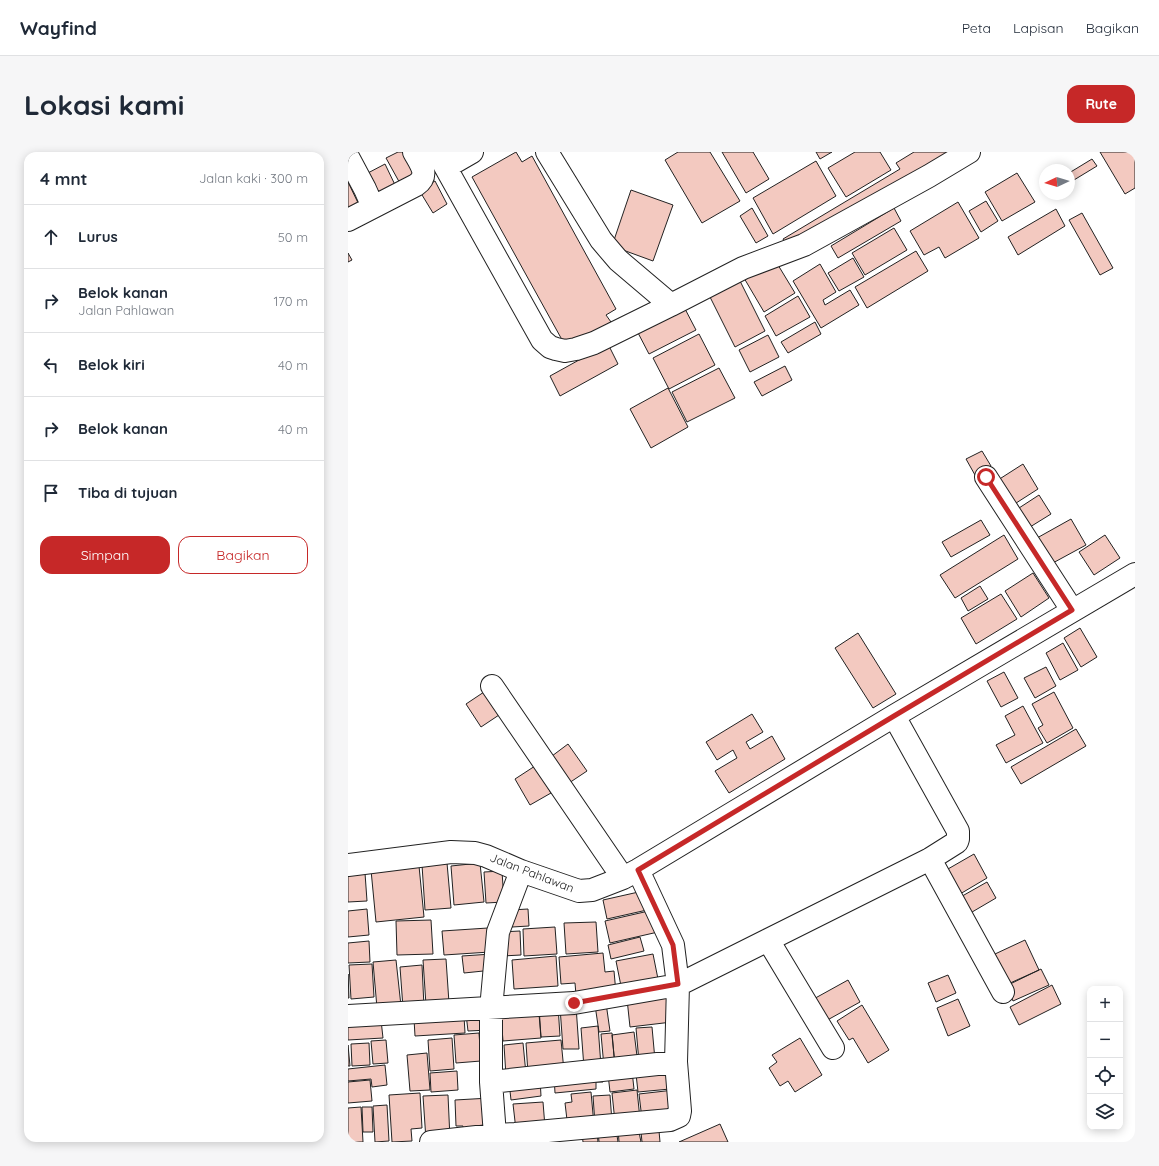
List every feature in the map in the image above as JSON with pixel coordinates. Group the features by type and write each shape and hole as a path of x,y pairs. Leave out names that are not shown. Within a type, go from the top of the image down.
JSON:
{"street":[{"path":"348,220 423,180 424,174 414,152"},
{"path":"472,152 442,160 542,340 550,347 565,351 576,350 594,343 743,268 804,245 929,176 969,152"},
{"path":"547,152 601,240 618,260 671,304"},
{"path":"348,157 373,207"},
{"path":"986,477 1072,610"},
{"name":"Jalan Pahlawan","path":"348,865 451,852 475,853 579,891 592,890 630,874 1072,610 1135,574"},
{"path":"432,1142 670,1120 677,1118 680,1110 676,1062 678,984 673,945 630,874 492,686"},
{"path":"348,1016 491,1009 574,1003 678,984 930,859 957,842 958,831 894,716"},
{"path":"930,859 1003,992"},
{"path":"495,1135 491,1082 491,1009 498,932 521,871"},
{"path":"768,940 832,1048"},
{"path":"491,1082 676,1062"}],"building":[{"path":"398,152 405,152 419,178 402,187 386,158"},
{"path":"516,152 522,162 532,156 616,309 606,315 611,322 566,347 472,177"},
{"path":"678,152 710,152 740,201 702,223 665,160"},
{"path":"722,152 753,152 769,179 746,193"},
{"path":"816,152 832,152 820,159"},
{"path":"855,152 880,152 891,170 846,197 828,168"},
{"path":"914,152 950,152 787,247 783,239 900,169 896,163"},
{"path":"1100,152 1135,152 1135,188 1125,194"},
{"path":"1092,159 1097,166 1075,179 1075,169"},
{"path":"816,161 836,196 773,234 753,198"},
{"path":"385,164 397,189 377,199 366,174"},
{"path":"1017,173 1035,202 1002,221 985,192"},
{"path":"435,181 447,204 433,213 419,190"},
{"path":"348,182 360,207 348,213"},
{"path":"631,190 673,205 653,261 612,246"},
{"path":"986,201 998,221 981,232 969,211"},
{"path":"958,202 979,238 945,258 939,247 924,255 910,231"},
{"path":"752,208 768,236 756,243 740,216"},
{"path":"894,208 901,221 838,258 831,246"},
{"path":"1056,209 1065,226 1018,255 1008,237"},
{"path":"1082,213 1113,268 1100,275 1069,220"},
{"path":"894,228 907,250 865,275 852,253"},
{"path":"916,251 928,271 867,308 855,287"},
{"path":"348,253 352,260 348,262"},
{"path":"853,258 864,277 839,291 828,273"},
{"path":"775,260 795,293 764,312 744,278"},
{"path":"820,264 836,292 823,300 825,305 850,290 859,305 821,328 793,281"},
{"path":"738,277 765,331 735,347 708,293"},
{"path":"798,296 810,317 776,336 765,316"},
{"path":"683,305 696,330 649,354 636,329"},
{"path":"815,322 821,334 788,353 781,342"},
{"path":"699,334 715,365 669,389 653,358"},
{"path":"768,335 779,357 750,372 739,350"},
{"path":"608,344 618,364 560,396 550,376"},
{"path":"785,366 792,380 762,396 754,382"},
{"path":"719,368 735,398 687,422 672,392"},
{"path":"668,388 688,427 651,448 630,409"},
{"path":"982,451 991,466 975,475 966,459"},
{"path":"1023,464 1038,489 1013,505 998,480"},
{"path":"1039,495 1051,514 1030,527 1019,508"},
{"path":"1071,519 1086,545 1051,564 1037,538"},
{"path":"981,520 990,535 951,557 942,542"},
{"path":"1004,535 1018,559 955,598 940,575"},
{"path":"1105,535 1120,558 1094,575 1079,552"},
{"path":"1033,573 1049,598 1021,617 1005,591"},
{"path":"980,586 988,599 968,611 961,598"},
{"path":"1001,594 1017,619 976,644 961,618"},
{"path":"1080,628 1097,657 1081,667 1064,638"},
{"path":"858,633 896,694 873,708 835,648"},
{"path":"1063,643 1078,670 1060,680 1046,653"},
{"path":"1046,667 1056,686 1035,698 1024,678"},
{"path":"1004,672 1018,698 1001,707 987,681"},
{"path":"484,692 499,715 481,727 466,704"},
{"path":"1054,692 1073,728 1047,743 1038,728 1043,725 1032,704"},
{"path":"1023,706 1043,743 1006,763 996,745 1015,735 1005,716"},
{"path":"752,714 763,732 746,742 750,749 772,736 785,759 729,793 715,771 737,758 733,750 717,760 706,742"},
{"path":"1076,729 1086,746 1021,784 1011,767"},
{"path":"568,744 587,771 566,785 548,759"},
{"path":"535,766 551,793 530,805 515,779"},
{"path":"974,854 987,878 955,897 941,873"},
{"path":"447,863 451,908 425,910 422,865"},
{"path":"480,863 484,902 454,905 451,866"},
{"path":"419,866 424,917 376,922 371,870"},
{"path":"502,871 504,902 486,903 484,872"},
{"path":"365,873 367,901 348,902 348,874"},
{"path":"987,882 996,898 967,915 957,899"},
{"path":"643,891 647,910 607,919 603,900"},
{"path":"367,909 369,935 348,937 348,911"},
{"path":"528,909 529,926 512,927 511,910"},
{"path":"653,910 658,932 610,943 605,921"},
{"path":"431,920 433,954 397,955 396,921"},
{"path":"596,922 598,952 566,954 564,923"},
{"path":"555,927 557,954 524,956 523,929"},
{"path":"488,928 490,952 444,955 442,931"},
{"path":"520,931 521,955 502,956 501,932"},
{"path":"640,937 644,951 611,959 608,945"},
{"path":"1025,940 1039,970 1008,984 995,954"},
{"path":"369,941 370,962 348,963 348,943"},
{"path":"603,953 605,972 614,971 616,993 576,995 575,983 561,984 559,957"},
{"path":"492,954 493,970 464,973 462,956"},
{"path":"653,954 659,984 622,991 616,961"},
{"path":"556,956 558,986 514,989 512,960"},
{"path":"446,959 449,1003 426,1005 423,960"},
{"path":"396,960 401,1006 377,1008 373,962"},
{"path":"372,964 374,997 351,999 349,965"},
{"path":"422,965 424,1007 403,1008 400,967"},
{"path":"1041,969 1049,985 1013,1001 1006,986"},
{"path":"348,974 349,998 348,998"},
{"path":"948,975 956,993 936,1002 928,983"},
{"path":"848,980 860,1002 822,1023 810,1001"},
{"path":"1052,985 1061,1004 1019,1025 1010,1007"},
{"path":"669,995 672,1022 630,1027 627,999"},
{"path":"958,999 970,1026 948,1036 937,1008"},
{"path":"606,1003 610,1031 599,1032 595,1005"},
{"path":"862,1005 889,1050 868,1063 853,1038 849,1040 837,1021"},
{"path":"558,1006 560,1036 541,1037 539,1007"},
{"path":"576,1006 579,1049 563,1049 560,1007"},
{"path":"488,1013 489,1030 468,1031 466,1014"},
{"path":"539,1014 541,1038 503,1041 501,1016"},
{"path":"464,1016 465,1033 415,1036 414,1019"},
{"path":"381,1020 383,1038 348,1040 348,1022"},
{"path":"598,1026 601,1066 584,1068 581,1028"},
{"path":"652,1027 655,1060 639,1062 636,1028"},
{"path":"634,1032 638,1064 615,1066 612,1035"},
{"path":"479,1033 481,1061 456,1063 454,1035"},
{"path":"612,1033 615,1066 604,1067 601,1034"},
{"path":"452,1038 454,1069 430,1071 428,1040"},
{"path":"800,1038 822,1075 795,1092 788,1081 780,1086 769,1068 777,1062 772,1055"},
{"path":"386,1040 388,1063 373,1064 371,1041"},
{"path":"561,1040 564,1071 528,1074 526,1043"},
{"path":"369,1043 370,1065 352,1066 351,1044"},
{"path":"523,1043 526,1074 506,1076 504,1045"},
{"path":"348,1045 350,1066 348,1066"},
{"path":"427,1053 430,1090 410,1091 407,1055"},
{"path":"385,1065 387,1085 372,1087 371,1079 348,1081 348,1069"},
{"path":"457,1071 458,1090 431,1092 430,1073"},
{"path":"632,1071 634,1089 610,1092 608,1074"},
{"path":"668,1071 670,1089 638,1092 636,1074"},
{"path":"601,1072 603,1082 596,1082 596,1089 555,1093 554,1076"},
{"path":"540,1079 541,1096 511,1100 509,1082"},
{"path":"370,1080 372,1101 348,1103 348,1082"},
{"path":"637,1090 640,1119 615,1122 612,1093"},
{"path":"674,1090 676,1110 642,1119 639,1094"},
{"path":"591,1092 594,1125 567,1120 565,1103 572,1102 571,1094"},
{"path":"420,1093 422,1128 411,1129 412,1141 392,1142 389,1095"},
{"path":"448,1095 450,1139 426,1140 423,1096"},
{"path":"610,1095 612,1122 595,1124 593,1096"},
{"path":"490,1098 492,1124 475,1126 476,1131 463,1132 463,1126 456,1126 455,1100"},
{"path":"543,1102 545,1127 516,1130 513,1104"},
{"path":"387,1105 389,1141 375,1142 373,1106"},
{"path":"361,1107 363,1142 348,1142 348,1108"},
{"path":"362,1107 372,1107 373,1132 363,1132"},
{"path":"720,1124 728,1142 679,1142"},
{"path":"616,1129 618,1142 599,1142 598,1131"},
{"path":"618,1129 639,1132 641,1142 619,1142"},
{"path":"659,1131 660,1142 642,1142 641,1132"},
{"path":"597,1133 598,1142 583,1142 582,1134"}],"route":[{"path":"574,1003 678,984 673,945 638,870 1072,610 986,477"}]}
